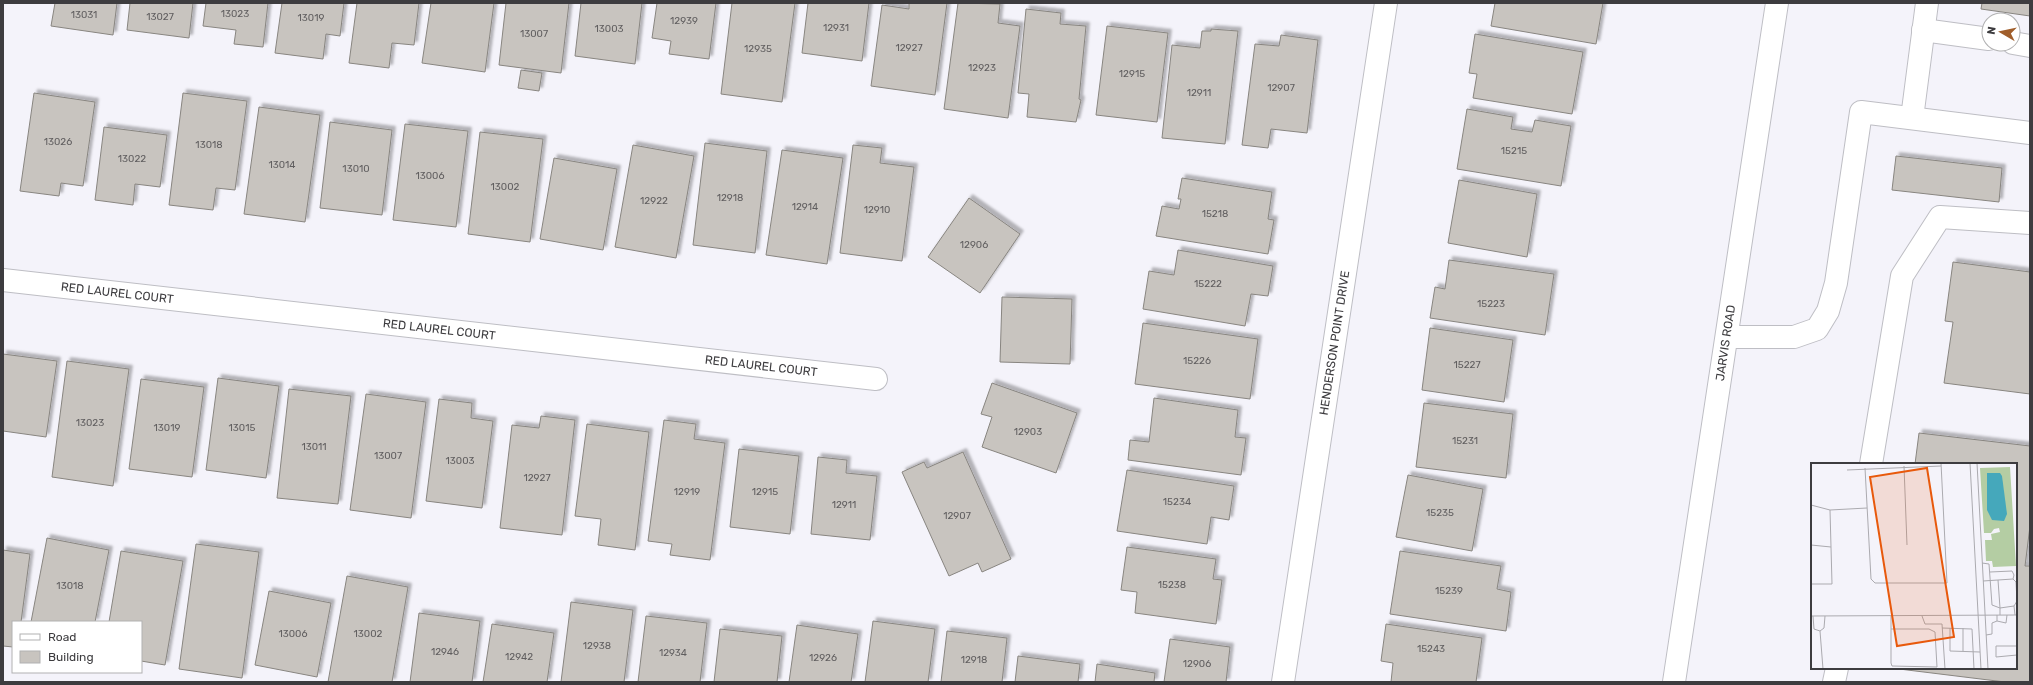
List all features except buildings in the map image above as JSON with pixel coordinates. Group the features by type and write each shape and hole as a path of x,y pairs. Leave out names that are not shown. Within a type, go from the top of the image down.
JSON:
{"street":[{"name":"HENDERSON POINT DRIVE","path":"1283,682 1386,3"},
{"name":"JARVIS ROAD","path":"1674,682 1777,3"},
{"path":"1912,118 1927,3"},
{"path":"1923,30 1981,39"},
{"path":"1726,337 1794,337 1817,329 1828,310 1836,283 1861,112 2030,133"},
{"path":"1870,463 1902,276 1940,217 2030,223"},
{"name":"RED LAUREL COURT","path":"3,280 876,379"},
{"path":"1834,682 1837,669"}]}
